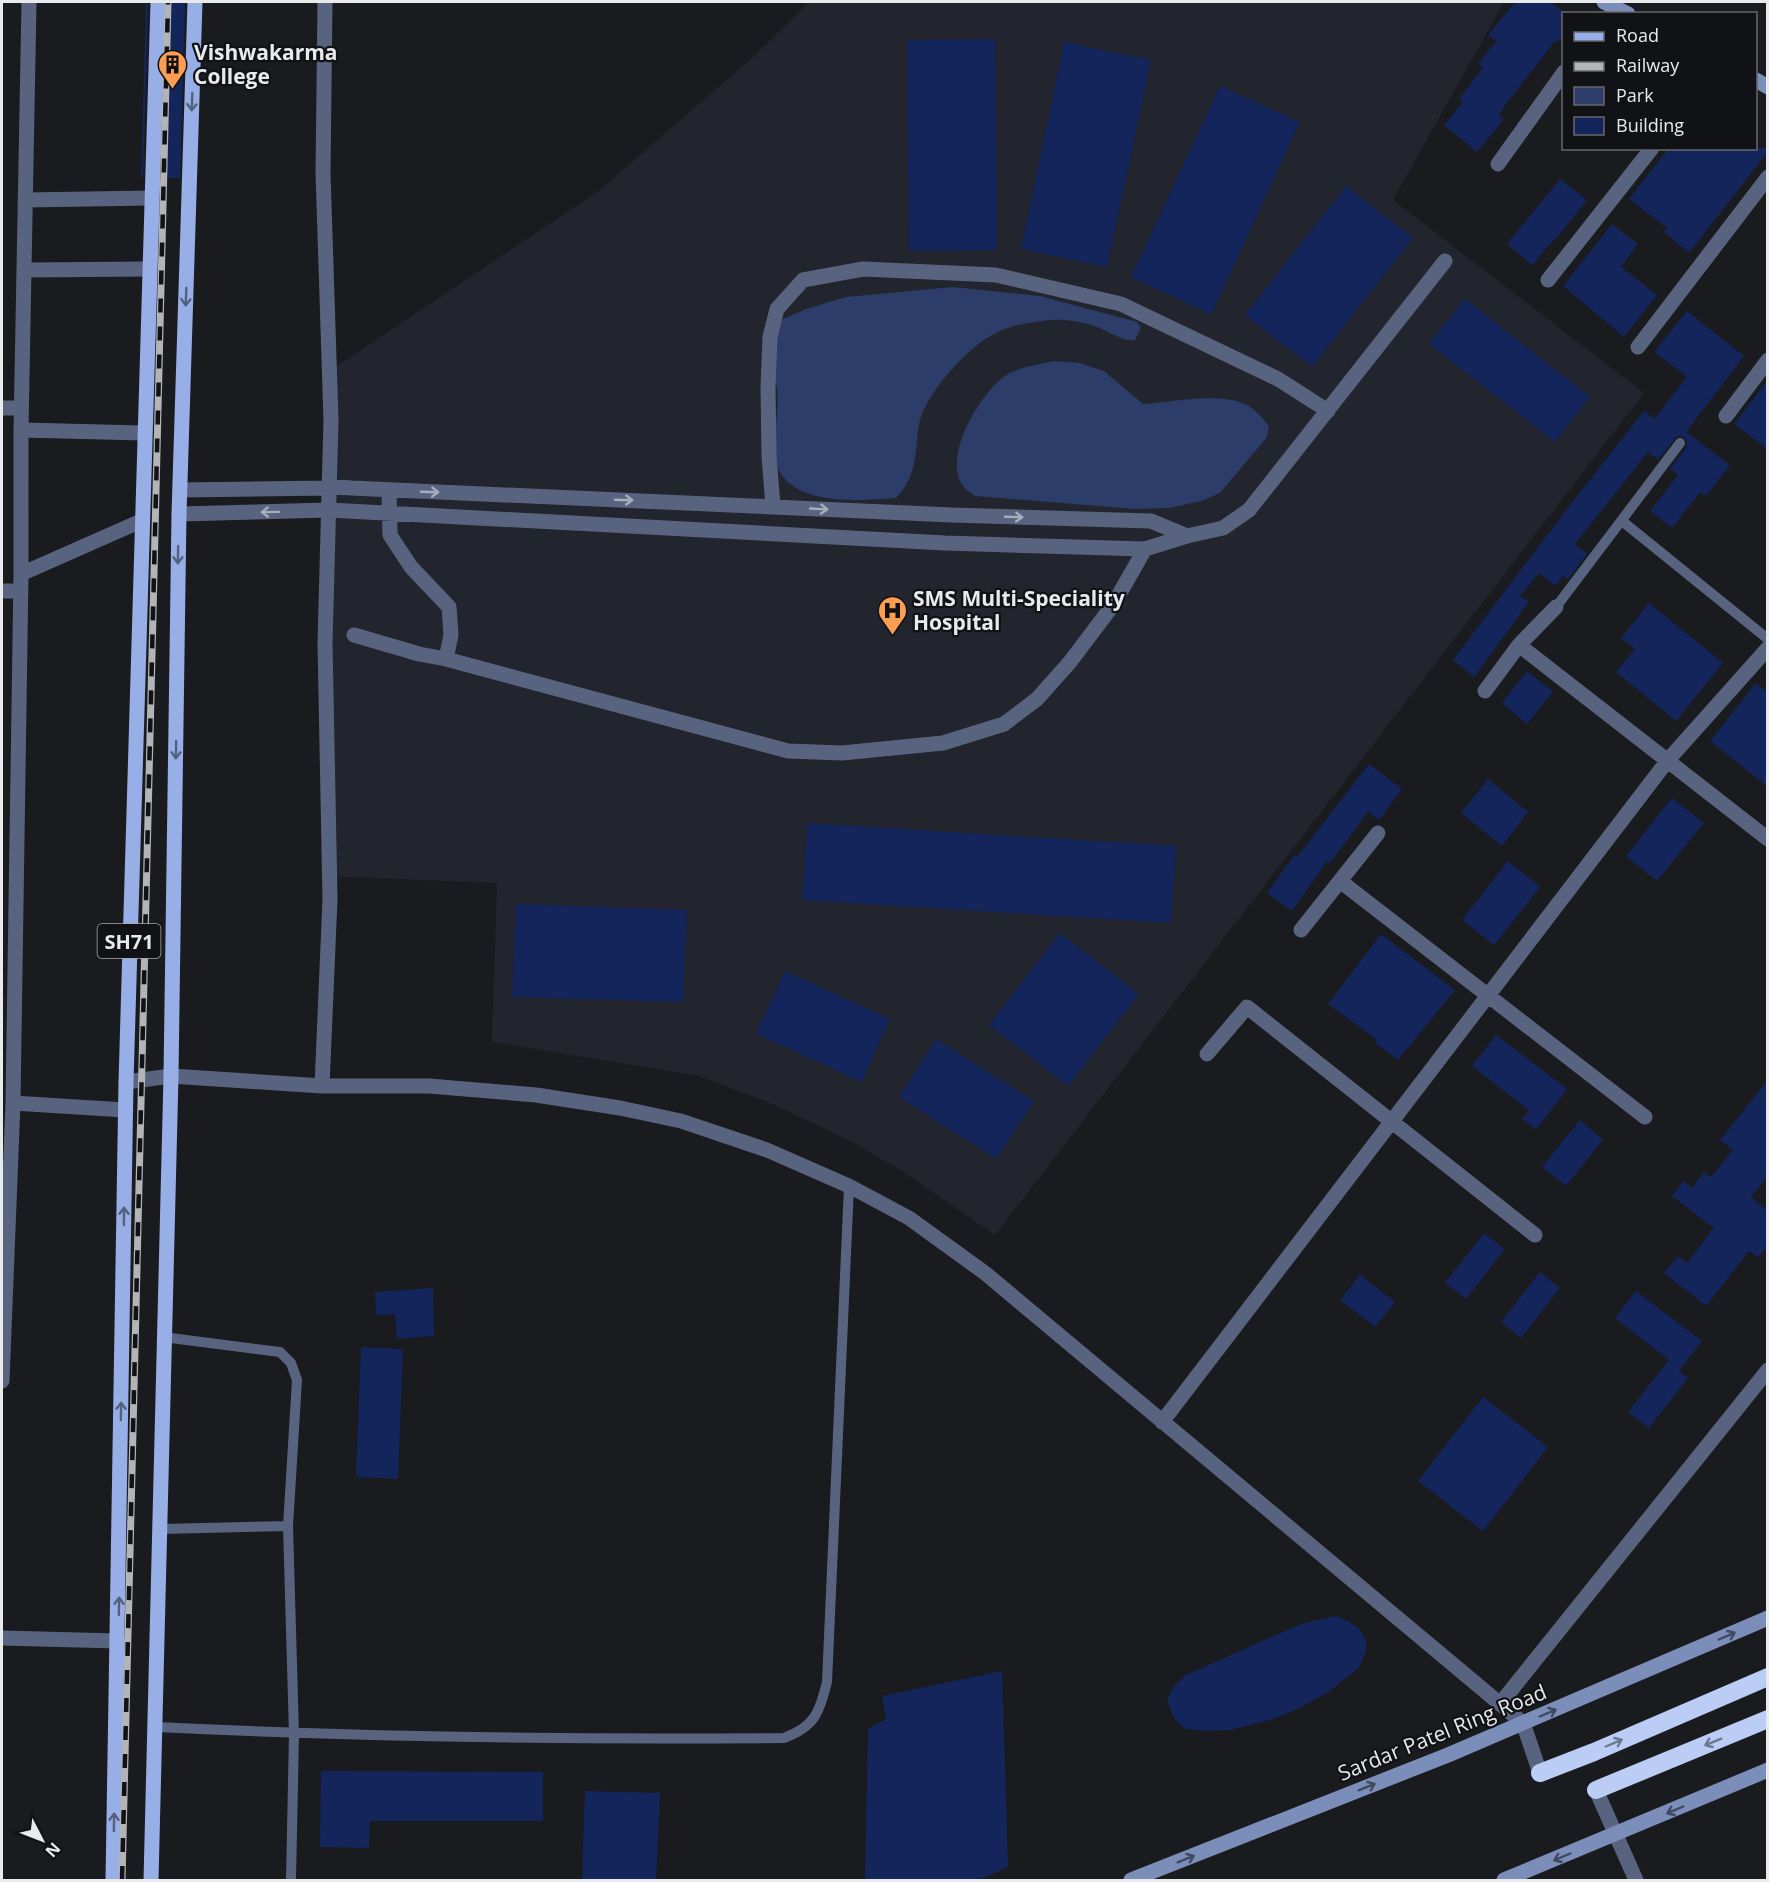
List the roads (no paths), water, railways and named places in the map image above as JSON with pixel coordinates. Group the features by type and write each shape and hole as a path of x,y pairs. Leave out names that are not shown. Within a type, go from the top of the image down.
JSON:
{"highway":[{"path":"1540,1773 1767,1677"},
{"path":"1596,1790 1767,1719"}],"main road":[{"name":"SH71","path":"113,1881 125,1110 158,2"},
{"name":"SH71","path":"151,1881 171,1077 179,514 195,2"}],"street":[{"path":"2,1381 9,1107 7,1076 21,591 21,408 29,2"},
{"path":"322,1086 330,899 325,644 331,420 323,173 325,2"},
{"path":"1607,7 1622,12"},
{"path":"1498,164 1562,73"},
{"path":"1548,280 1651,150"},
{"path":"1638,347 1767,177"},
{"path":"25,200 151,198"},
{"path":"179,514 329,510 940,543 1146,549 1223,528 1248,510 1445,261"},
{"path":"24,270 149,269"},
{"path":"773,506 769,456 768,387 770,337 777,309 803,280 862,269 996,275 1121,304 1278,379 1328,411"},
{"path":"1726,416 1767,360"},
{"path":"2,408 21,408"},
{"path":"21,430 144,434"},
{"path":"180,490 329,487 942,515 1151,521 1187,536"},
{"path":"389,490 390,535 411,567 449,607 451,635 446,659"},
{"path":"940,543 942,515"},
{"path":"21,574 141,521"},
{"path":"354,634 418,654 446,659 788,751 842,753 943,743 1004,724 1037,699 1070,663 1113,605 1146,549"},
{"path":"2,591 21,591"},
{"path":"1485,691 1519,645 1556,607"},
{"path":"1519,645 1767,839"},
{"path":"1162,1422 1668,760 1767,648"},
{"path":"1301,930 1378,833"},
{"path":"1340,881 1645,1117"},
{"path":"1207,1054 1247,1007 1535,1235"},
{"path":"126,1082 171,1077 322,1086 429,1086 536,1095 620,1108 681,1121 767,1150 849,1186 909,1218 985,1274 1523,1723 1540,1773"},
{"path":"9,1107 125,1110"},
{"path":"1500,1704 1767,1370"},
{"name":"Sardar Patel Ring Road","path":"1131,1881 1523,1723 1767,1618"},
{"path":"2,1638 118,1641"},
{"path":"1504,1881 1767,1770"},
{"path":"1596,1790 1636,1881"}],"lane":[{"path":"1556,607 1680,443"},
{"path":"1622,521 1767,639"},
{"path":"156,1728 294,1734 663,1739 784,1738 796,1733 819,1713 827,1682 849,1186"},
{"path":"163,1337 280,1352 291,1363 297,1380 288,1526 294,1734 291,1881"},
{"path":"160,1529 288,1526"}],"railway":[{"path":"122,1880 168,2"}],"place":[{"name":"Vishwakarma College","path":"173,90"},
{"name":"SMS Multi-Speciality Hospital","path":"892,636"}]}
